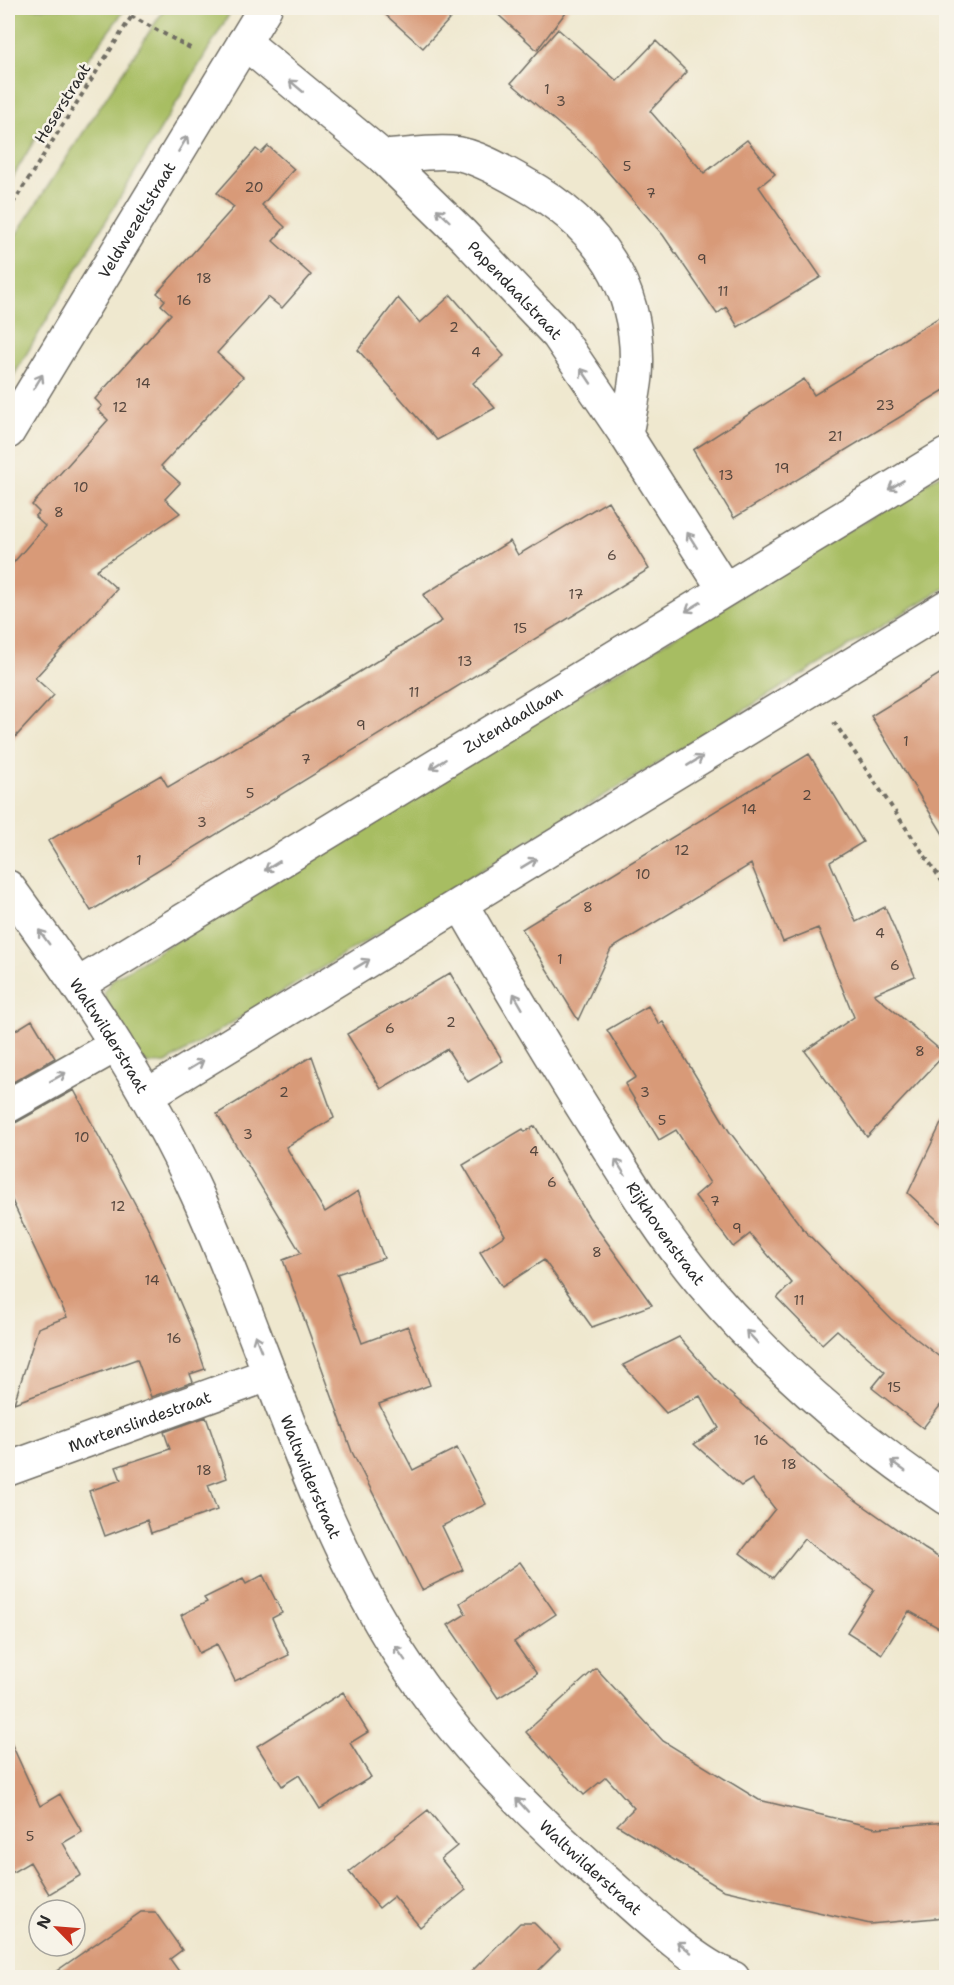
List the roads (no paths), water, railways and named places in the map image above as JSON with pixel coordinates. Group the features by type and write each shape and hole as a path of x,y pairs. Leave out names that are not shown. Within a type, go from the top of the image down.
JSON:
{"street":[{"name":"Veldwezeltstraat","path":"8,432 265,8"},
{"name":"Papendaalstraat","path":"244,42 383,157 462,234 558,334 626,435 723,589"},
{"path":"383,157 454,152 495,167 571,213 603,250 623,285 633,327 636,376 626,435"},
{"name":"Zutendaallaan","path":"79,984 946,455"},
{"path":"146,1096 946,607"},
{"name":"Waltwilderstraat","path":"8,886 79,984 146,1096 196,1192 270,1374 304,1466 345,1553 389,1637 450,1725 532,1816 653,1922 718,1972 734,1977"},
{"name":"Rijkhovenstraat","path":"461,904 546,1050 639,1197 703,1284 775,1361 858,1436 946,1498"},
{"path":"8,1106 116,1045"},
{"name":"Martenslindestraat","path":"8,1469 270,1374"}]}
